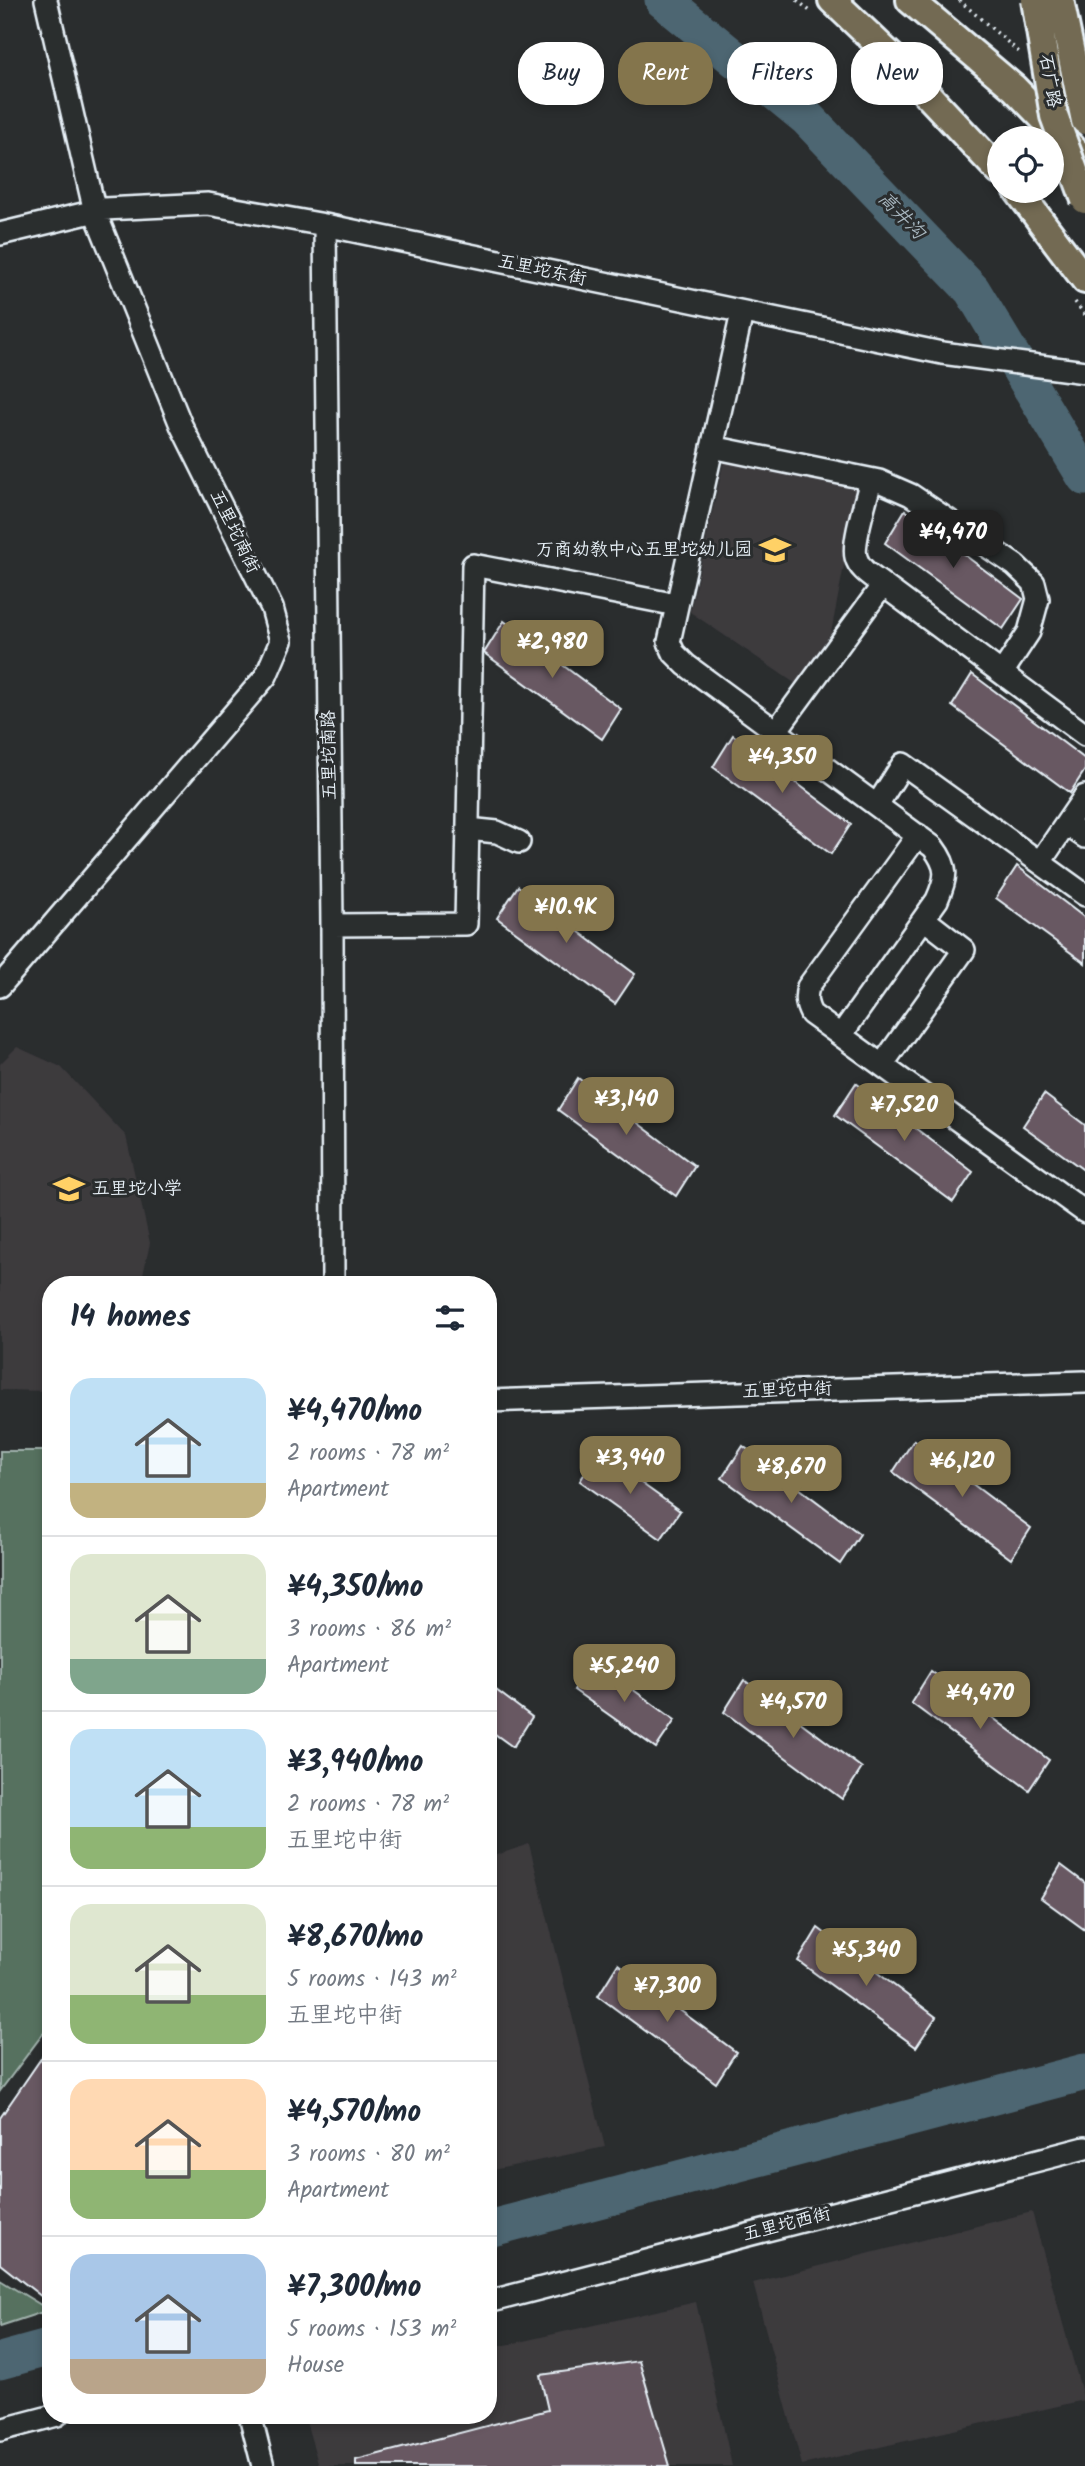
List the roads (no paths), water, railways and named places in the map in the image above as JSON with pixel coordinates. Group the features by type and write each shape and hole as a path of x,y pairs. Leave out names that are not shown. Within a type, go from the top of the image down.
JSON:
{"main road":[{"path":"832,0 895,60 987,158"},
{"path":"910,0 1014,88 1085,161"},
{"name":"石广路","path":"1035,0 1055,116 1085,200"},
{"name":"石广路","path":"1060,0 1085,121"},
{"path":"1027,203 1085,280"}],"street":[{"name":"五里坨南街","path":"0,986 266,676 281,641 272,608 181,425 95,212 46,0"},
{"name":"五里坨东街","path":"0,234 104,209 208,204 325,225 942,353 1085,372"},
{"name":"五里坨南路","path":"325,225 333,1276"},
{"path":"742,313 669,642 674,653 686,665 933,847 942,858 946,872 937,901 841,1035"},
{"path":"712,447 871,480 911,495 1015,565 1034,583 1038,599 1036,614 1020,647 1002,673"},
{"path":"871,480 855,546 856,558 864,571 1085,734"},
{"path":"332,925 466,924 473,565 677,605"},
{"path":"776,731 883,585"},
{"path":"877,805 902,764 1085,895"},
{"path":"1040,862 1085,796"},
{"path":"1066,824 1085,837"},
{"path":"468,829 497,832 519,842"},
{"path":"918,835 808,987 805,997 811,1014 1085,1212"},
{"path":"882,1065 964,950 924,919"},
{"name":"五里坨中街","path":"497,1401 1085,1382"},
{"name":"五里坨西街","path":"497,2300 1085,2148"},
{"path":"0,2430 42,2419"},
{"path":"252,2424 263,2466"}],"waterway":[{"name":"高井沟","path":"663,0 807,118 972,290 1085,477"},
{"path":"497,2227 1085,2072"},
{"path":"0,2361 42,2349"}],"place":[{"name":"万商幼教中心五里坨幼儿园","path":"775,550"},
{"name":"五里坨小学","path":"69,1189"}]}
